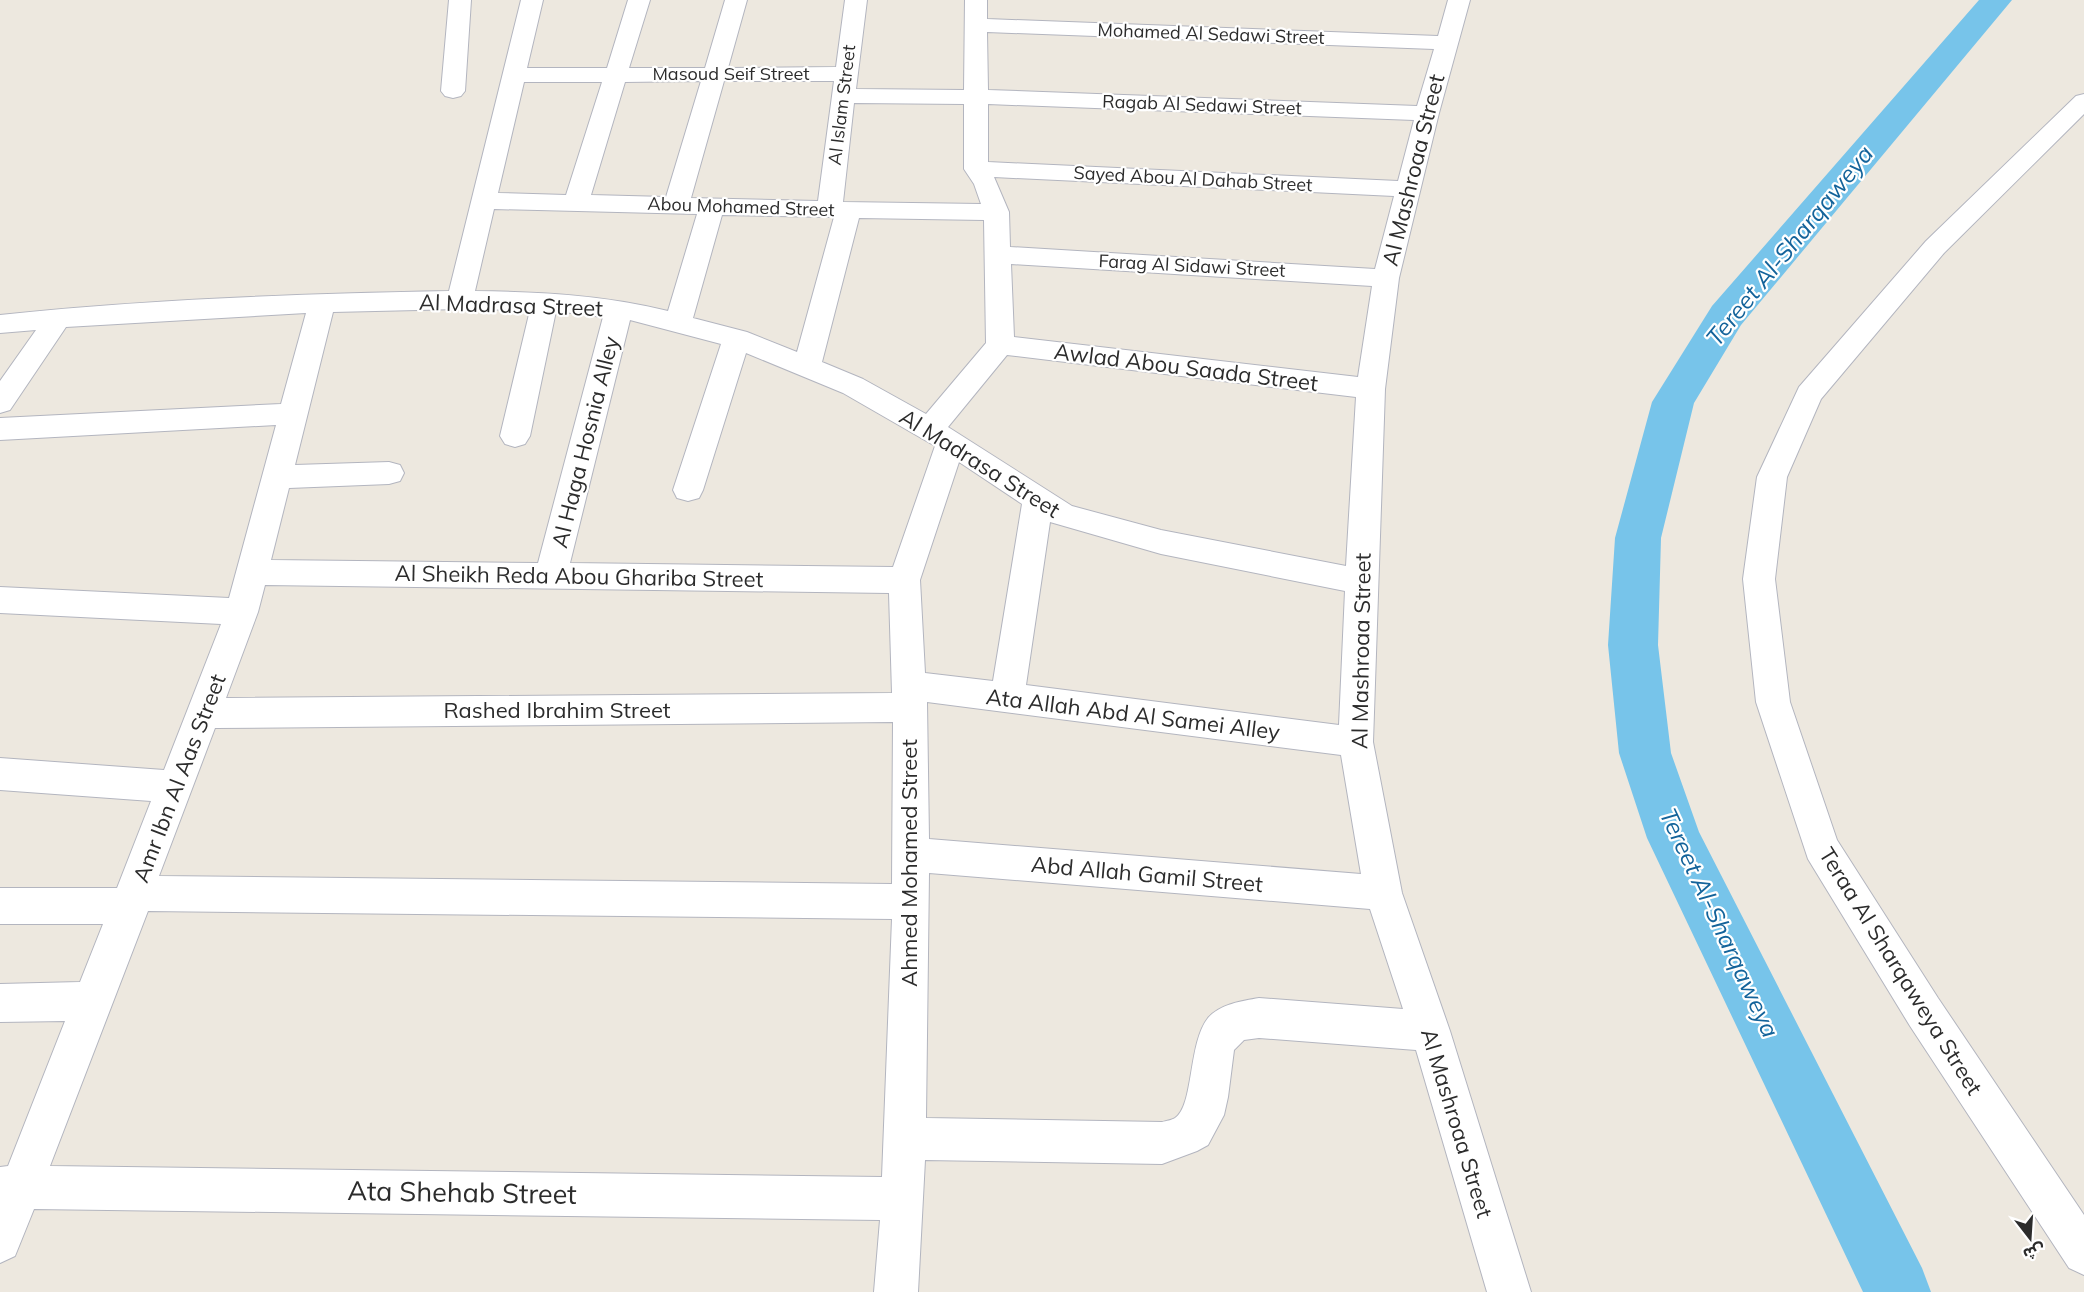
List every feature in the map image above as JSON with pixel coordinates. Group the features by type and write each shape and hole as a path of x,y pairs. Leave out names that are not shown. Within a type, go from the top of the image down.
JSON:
{"street":[{"path":"453,91 460,0"},
{"path":"460,300 486,201 532,0"},
{"path":"576,203 639,0"},
{"path":"677,204 736,0"},
{"name":"Al Islam Street","path":"807,367 838,211 845,85 856,0"},
{"name":"Al Mashroaa Street","path":"1459,0 1427,113 1386,278 1371,389 1356,742 1383,893 1430,1031 1509,1292"},
{"path":"940,436 1000,345 996,212 986,184 976,169 976,12"},
{"name":"Mohamed Al Sedawi Street","path":"976,12 1446,43"},
{"name":"Masoud Seif Street","path":"515,75 714,75 977,97"},
{"name":"Ragab Al Sedawi Street","path":"977,97 1427,113"},
{"name":"Teraa Al Sharqaweya Street","path":"2084,101 1935,247 1809,394 1772,477 1759,579 1773,702 1821,847 1924,1012 2084,1253"},
{"name":"Sayed Abou Al Dahab Street","path":"976,169 1409,189"},
{"name":"Abou Mohamed Street","path":"486,201 677,204 838,211 996,212"},
{"path":"678,322 712,205"},
{"name":"Farag Al Sidawi Street","path":"997,255 1386,278"},
{"name":"Al Madrasa Street","path":"0,324 58,318 322,303 460,300 544,302 620,309 678,322 737,339 853,386 940,436 1063,515 1161,542 1361,582"},
{"path":"515,436 544,302"},
{"name":"Amr Ibn Al Aas Street","path":"0,1241 11,1188 93,1002 242,612 322,303"},
{"name":"Al Haga Hosnia Alley","path":"551,575 620,309"},
{"path":"0,403 58,318"},
{"path":"688,490 737,339"},
{"name":"Awlad Abou Saada Street","path":"1000,345 1371,389"},
{"path":"0,429 293,414"},
{"name":"Ahmed Mohamed Street","path":"896,1292 903,1199 912,855 910,696 904,580 940,436"},
{"path":"277,477 389,473"},
{"path":"1007,698 1038,501"},
{"name":"Al Sheikh Reda Abou Ghariba Street","path":"254,572 904,580"},
{"path":"0,600 242,612"},
{"name":"Ata Allah Abd Al Samei Alley","path":"910,696 1007,698 1356,742"},
{"name":"Rashed Ibrahim Street","path":"204,713 910,696"},
{"path":"0,774 176,787"},
{"name":"Abd Allah Gamil Street","path":"912,855 1383,893"},
{"path":"0,906 133,899 911,902"},
{"path":"0,1003 93,1002"},
{"path":"904,1140 1162,1143 1191,1132 1203,1116 1209,1097 1214,1043 1232,1024 1245,1019 1259,1018 1430,1031"},
{"name":"Ata Shehab Street","path":"11,1188 903,1199"}],"waterway":[{"name":"Tereet Al-Sharqaweya","path":"1898,1292 1674,838 1645,753 1633,645 1638,538 1673,402 1726,316 1996,0"}]}
